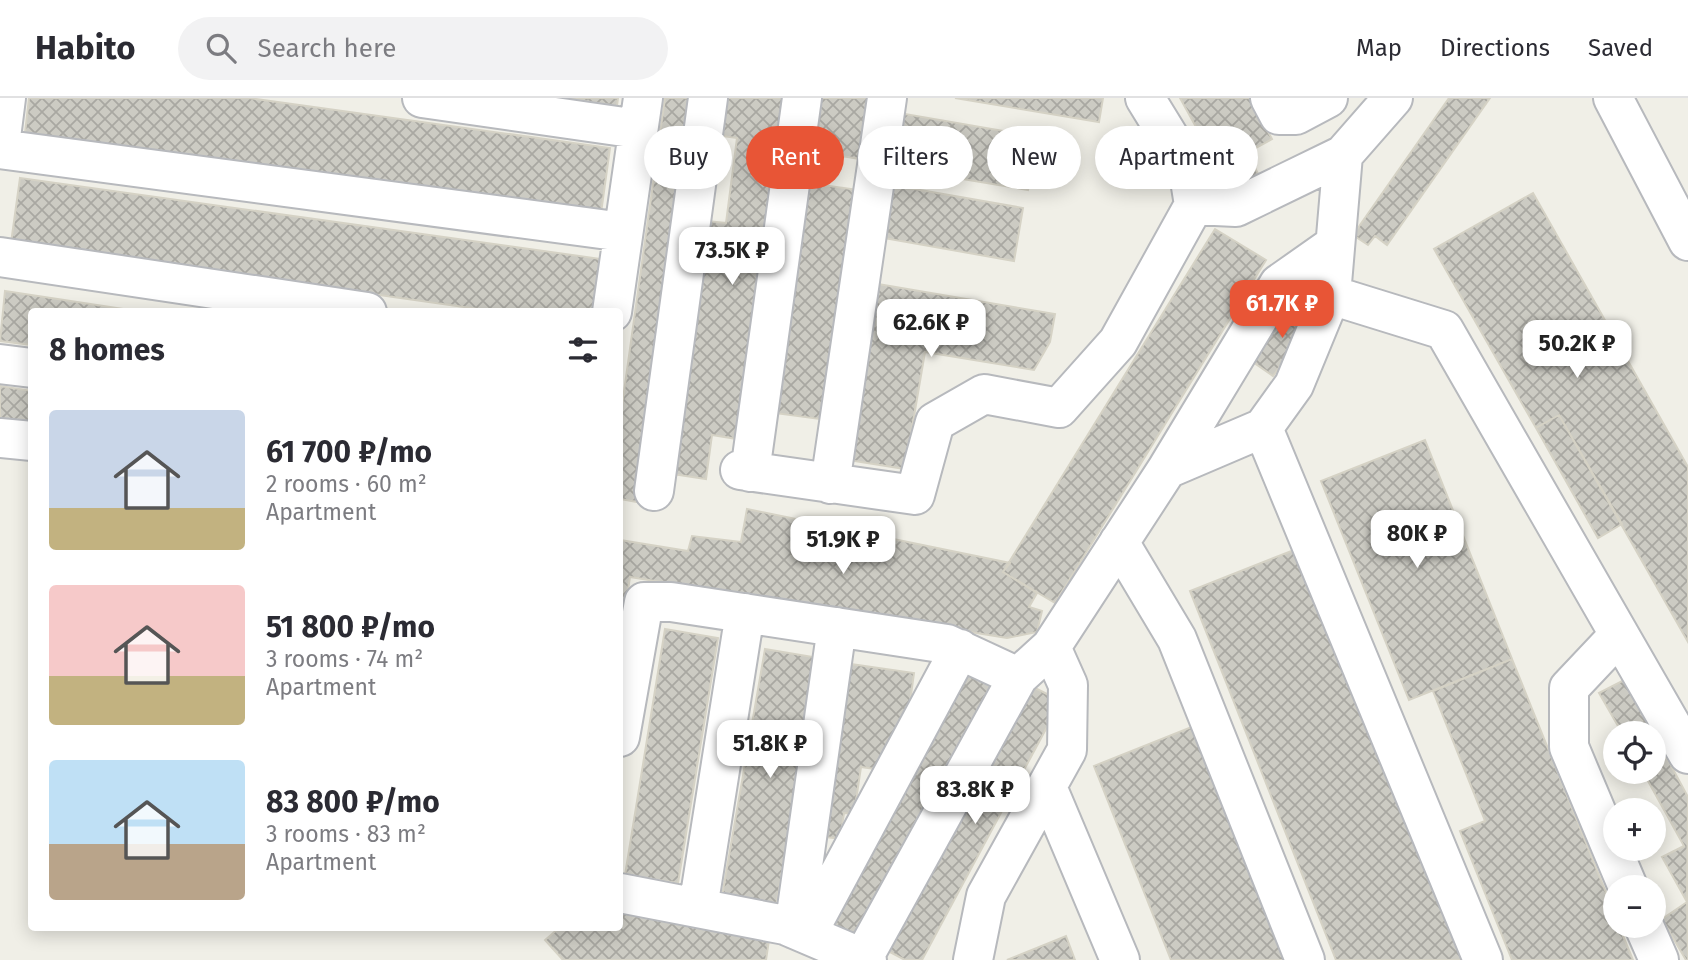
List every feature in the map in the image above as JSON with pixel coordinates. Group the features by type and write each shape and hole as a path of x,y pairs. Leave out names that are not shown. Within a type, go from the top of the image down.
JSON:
{"lane":[{"path":"6,98 0,147 623,232"},
{"path":"422,98 641,114 613,308"},
{"path":"654,491 708,98"},
{"path":"802,98 745,471 915,495 935,422 984,394 1059,408 1118,342 1194,205 1188,168 1145,98"},
{"path":"830,484 887,98"},
{"path":"1270,98 1279,115 1296,115 1328,98"},
{"path":"1194,205 1236,207 1343,155 1393,98"},
{"path":"1613,98 1688,241"},
{"path":"1167,469 1263,428 1294,385 1331,295 1343,155"},
{"path":"623,894 800,932 864,959 1018,677 1051,646 1167,469 1279,284 1334,246"},
{"path":"0,257 340,308"},
{"path":"1331,295 1444,330 1688,754"},
{"path":"0,364 28,368"},
{"path":"1263,428 1483,960"},
{"path":"0,438 28,442"},
{"path":"1119,542 1177,639 1305,960"},
{"path":"623,720 644,602 671,602 947,643 1018,677"},
{"path":"698,908 745,613"},
{"path":"800,932 837,627"},
{"path":"1619,635 1569,688 1569,747 1623,875"},
{"path":"973,960 986,896 1067,750 1068,685 1051,646"},
{"path":"800,932 960,649"},
{"path":"1046,787 1120,960"},
{"path":"1649,938 1659,960"}],"building":[{"path":"29,98 249,98 610,148 601,213 25,133"},
{"path":"563,98 618,98 617,106"},
{"path":"665,98 694,98 690,126 661,126"},
{"path":"728,98 790,98 786,126 746,126 746,189 777,189 743,440 712,435 706,479 672,474 708,221 726,223 732,189 737,138 732,137 732,126 724,126"},
{"path":"813,98 870,98 865,126 858,126 858,159 844,156 844,126 809,126"},
{"path":"955,98 1103,98 1099,122"},
{"path":"1180,98 1250,98 1272,139 1258,147 1258,126 1195,126"},
{"path":"1449,98 1490,98 1387,245 1375,236 1368,245 1353,235"},
{"path":"899,113 987,128 987,183 973,181 973,126 897,126"},
{"path":"20,178 601,259 595,308 471,308 11,243"},
{"path":"652,189 681,189 637,502 623,500 623,399"},
{"path":"799,189 859,190 827,420 767,412"},
{"path":"885,189 915,189 1023,208 1014,261 878,237"},
{"path":"1230,189 1247,189 1234,196"},
{"path":"1533,193 1688,467 1688,642 1559,415 1536,428 1434,249"},
{"path":"1215,229 1266,260 1055,603 1003,572"},
{"path":"878,284 1055,314 1050,342 1034,370 925,352 905,469 848,460"},
{"path":"5,291 117,308 28,308 28,344 0,341"},
{"path":"1290,304 1313,320 1273,376 1250,360"},
{"path":"0,386 28,390 28,425 0,421"},
{"path":"1559,415 1622,524 1598,538 1536,428"},
{"path":"1425,440 1512,659 1409,700 1321,481"},
{"path":"747,509 1010,563 1003,572 1037,593 1029,607 1042,611 1037,632 1007,638 630,577 623,622 623,540 688,551 692,536 741,542"},
{"path":"1299,548 1462,960 1336,960 1190,591"},
{"path":"665,629 718,638 678,883 625,875"},
{"path":"765,649 819,658 775,912 721,902"},
{"path":"969,656 998,672 851,939 822,923"},
{"path":"1512,659 1603,885 1603,938 1624,938 1633,960 1512,960 1460,831 1485,821 1433,691"},
{"path":"851,664 914,673 904,746 888,771 861,767 854,814 844,813 840,839 825,837"},
{"path":"1624,680 1646,721 1615,721 1599,693"},
{"path":"1031,686 1061,701 922,960 905,960 888,951"},
{"path":"1199,724 1293,960 1171,960 1094,766"},
{"path":"1666,756 1688,797 1687,902 1664,861 1666,855 1684,846 1666,814 1666,798 1657,798 1650,784 1666,784"},
{"path":"1687,902 1688,960 1666,926 1666,916"},
{"path":"623,913 769,940 766,960 563,960 545,940 556,931 623,931"},
{"path":"1066,936 1075,960 1007,960"}]}
